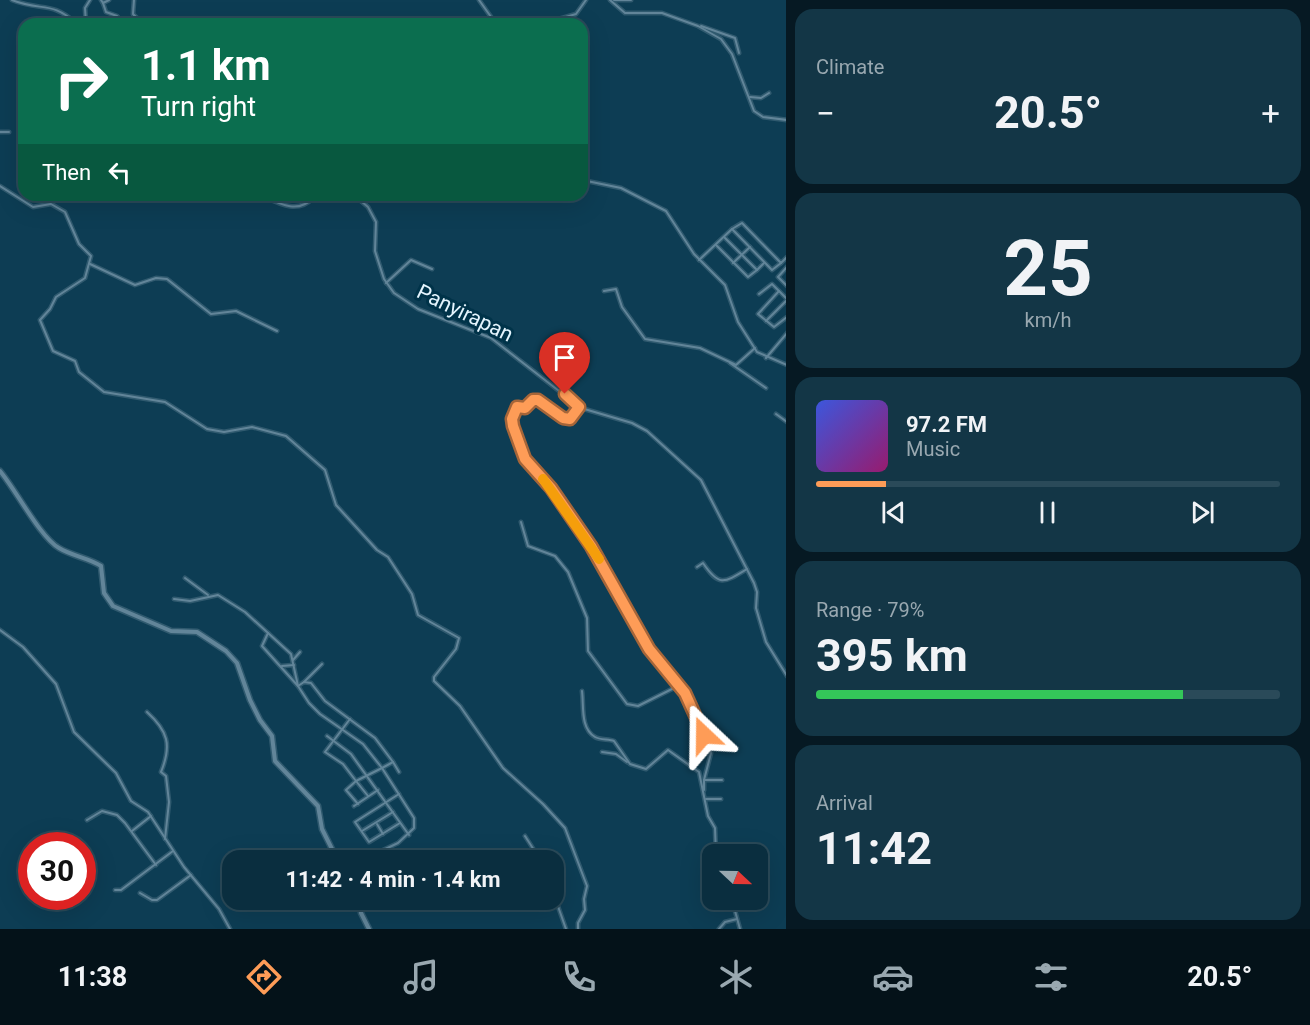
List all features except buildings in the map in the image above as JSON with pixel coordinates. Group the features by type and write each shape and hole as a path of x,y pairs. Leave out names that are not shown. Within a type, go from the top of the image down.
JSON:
{"street":[{"path":"12,0 25,5 57,8 70,18"},
{"path":"86,18 86,8 90,0"},
{"path":"109,0 102,1 106,12 118,18"},
{"path":"134,0 134,16 136,18"},
{"path":"479,0 492,18"},
{"path":"562,18 576,14 586,0"},
{"path":"612,0 631,0"},
{"path":"612,0 625,13 658,12 735,38 739,53"},
{"path":"698,26 721,39 728,47 750,97 752,109 760,116 786,120"},
{"path":"750,97 761,98 769,93"},
{"path":"0,132 9,132"},
{"path":"588,181 621,188 660,207 676,225 699,260 725,285 738,322 755,348 766,358 786,365"},
{"path":"0,186 18,197"},
{"path":"24,201 33,207 51,204 65,212 79,244 91,256 86,278 56,297 50,309 40,320 53,351 75,361 78,371 106,393 165,402 207,429 218,432 244,426 282,434 322,467 330,482 336,506 377,550 388,557 412,594 418,615 459,638 456,649 434,677 434,681 460,706 503,768 543,804 568,834 575,859 587,886 584,899 585,910 578,923 579,929"},
{"path":"277,201 293,207 308,204 310,201"},
{"name":"Panyirapan","path":"361,201 368,207 376,222 375,251 386,283 394,293 418,309 491,338 579,407 638,426 688,467 700,480 747,569 757,592 756,608 766,642 786,676"},
{"path":"699,260 732,229 742,223 781,262"},
{"path":"732,229 774,270 786,257"},
{"path":"724,237 757,270"},
{"path":"716,245 749,277 765,263"},
{"path":"733,263 750,247"},
{"path":"386,283 411,261 432,269"},
{"path":"90,264 135,285 156,278 167,279 211,314 236,311 277,331"},
{"path":"786,267 778,277 786,285"},
{"path":"759,294 771,284 786,300 766,321"},
{"path":"604,291 616,289 622,308 645,339 700,348 723,357 766,388"},
{"path":"779,291 758,313 775,327 786,317"},
{"path":"766,358 786,333"},
{"path":"730,363 737,364 755,348"},
{"path":"517,407 525,408 533,400 538,400 566,419 572,418 579,407"},
{"path":"519,402 512,419 525,459 557,496 601,563 649,649 680,685 710,746 711,756 704,780 704,790"},
{"path":"776,414 786,422"},
{"path":"0,471 20,497 32,519 58,547 101,566 104,593 113,606 171,631 197,632 226,651 237,663 250,700 260,720 272,736 275,761 319,808 322,829 332,850"},
{"path":"521,522 528,546 552,554 568,572 587,618 588,651 627,704 638,706 680,685"},
{"path":"698,567 704,563 713,578 720,581 728,580 747,569"},
{"path":"185,578 208,596"},
{"path":"174,599 197,600 218,595 233,604 291,654 298,686"},
{"path":"0,630 9,634 36,659 56,684 74,732 116,773 131,801 151,816 173,851 219,909 230,929"},
{"path":"268,633 262,646 282,666 315,709 363,744 382,768 414,818 414,828 409,835 379,850"},
{"path":"293,660 300,652"},
{"path":"298,686 322,664"},
{"path":"282,666 294,665"},
{"path":"303,682 311,682 325,701 375,738 399,772"},
{"path":"582,691 583,717 589,731 596,737 614,741 630,764"},
{"path":"147,712 164,728 166,736 165,763 161,772 166,776 169,802 165,839"},
{"path":"350,719 325,752 343,764 368,796"},
{"path":"327,736 351,754 409,835"},
{"path":"602,752 616,754 630,764 646,769 668,750 696,768 704,790 708,816 715,828 716,844"},
{"path":"358,804 346,789 366,774 393,762"},
{"path":"704,780 722,780"},
{"path":"354,806 378,790"},
{"path":"399,794 356,820 361,832 369,842 400,823"},
{"path":"706,800 721,799"},
{"path":"87,820 102,811 117,815 156,865"},
{"path":"361,832 393,812"},
{"path":"132,832 151,816"},
{"path":"376,822 383,834"},
{"path":"525,836 535,850"},
{"path":"116,890 120,891 173,851"},
{"path":"140,893 157,900 191,875"},
{"path":"361,910 369,929"},
{"path":"559,910 566,929"},
{"path":"735,910 740,929"},
{"path":"719,929 725,922 737,919"}],"slow traffic":[{"path":"543,479 569,513 599,559"}],"route":[{"path":"565,394 579,407 570,419 563,418 538,400 533,400 525,408 517,407 512,419 517,442 528,464 551,488 591,546 649,649 685,693 704,735"}]}
